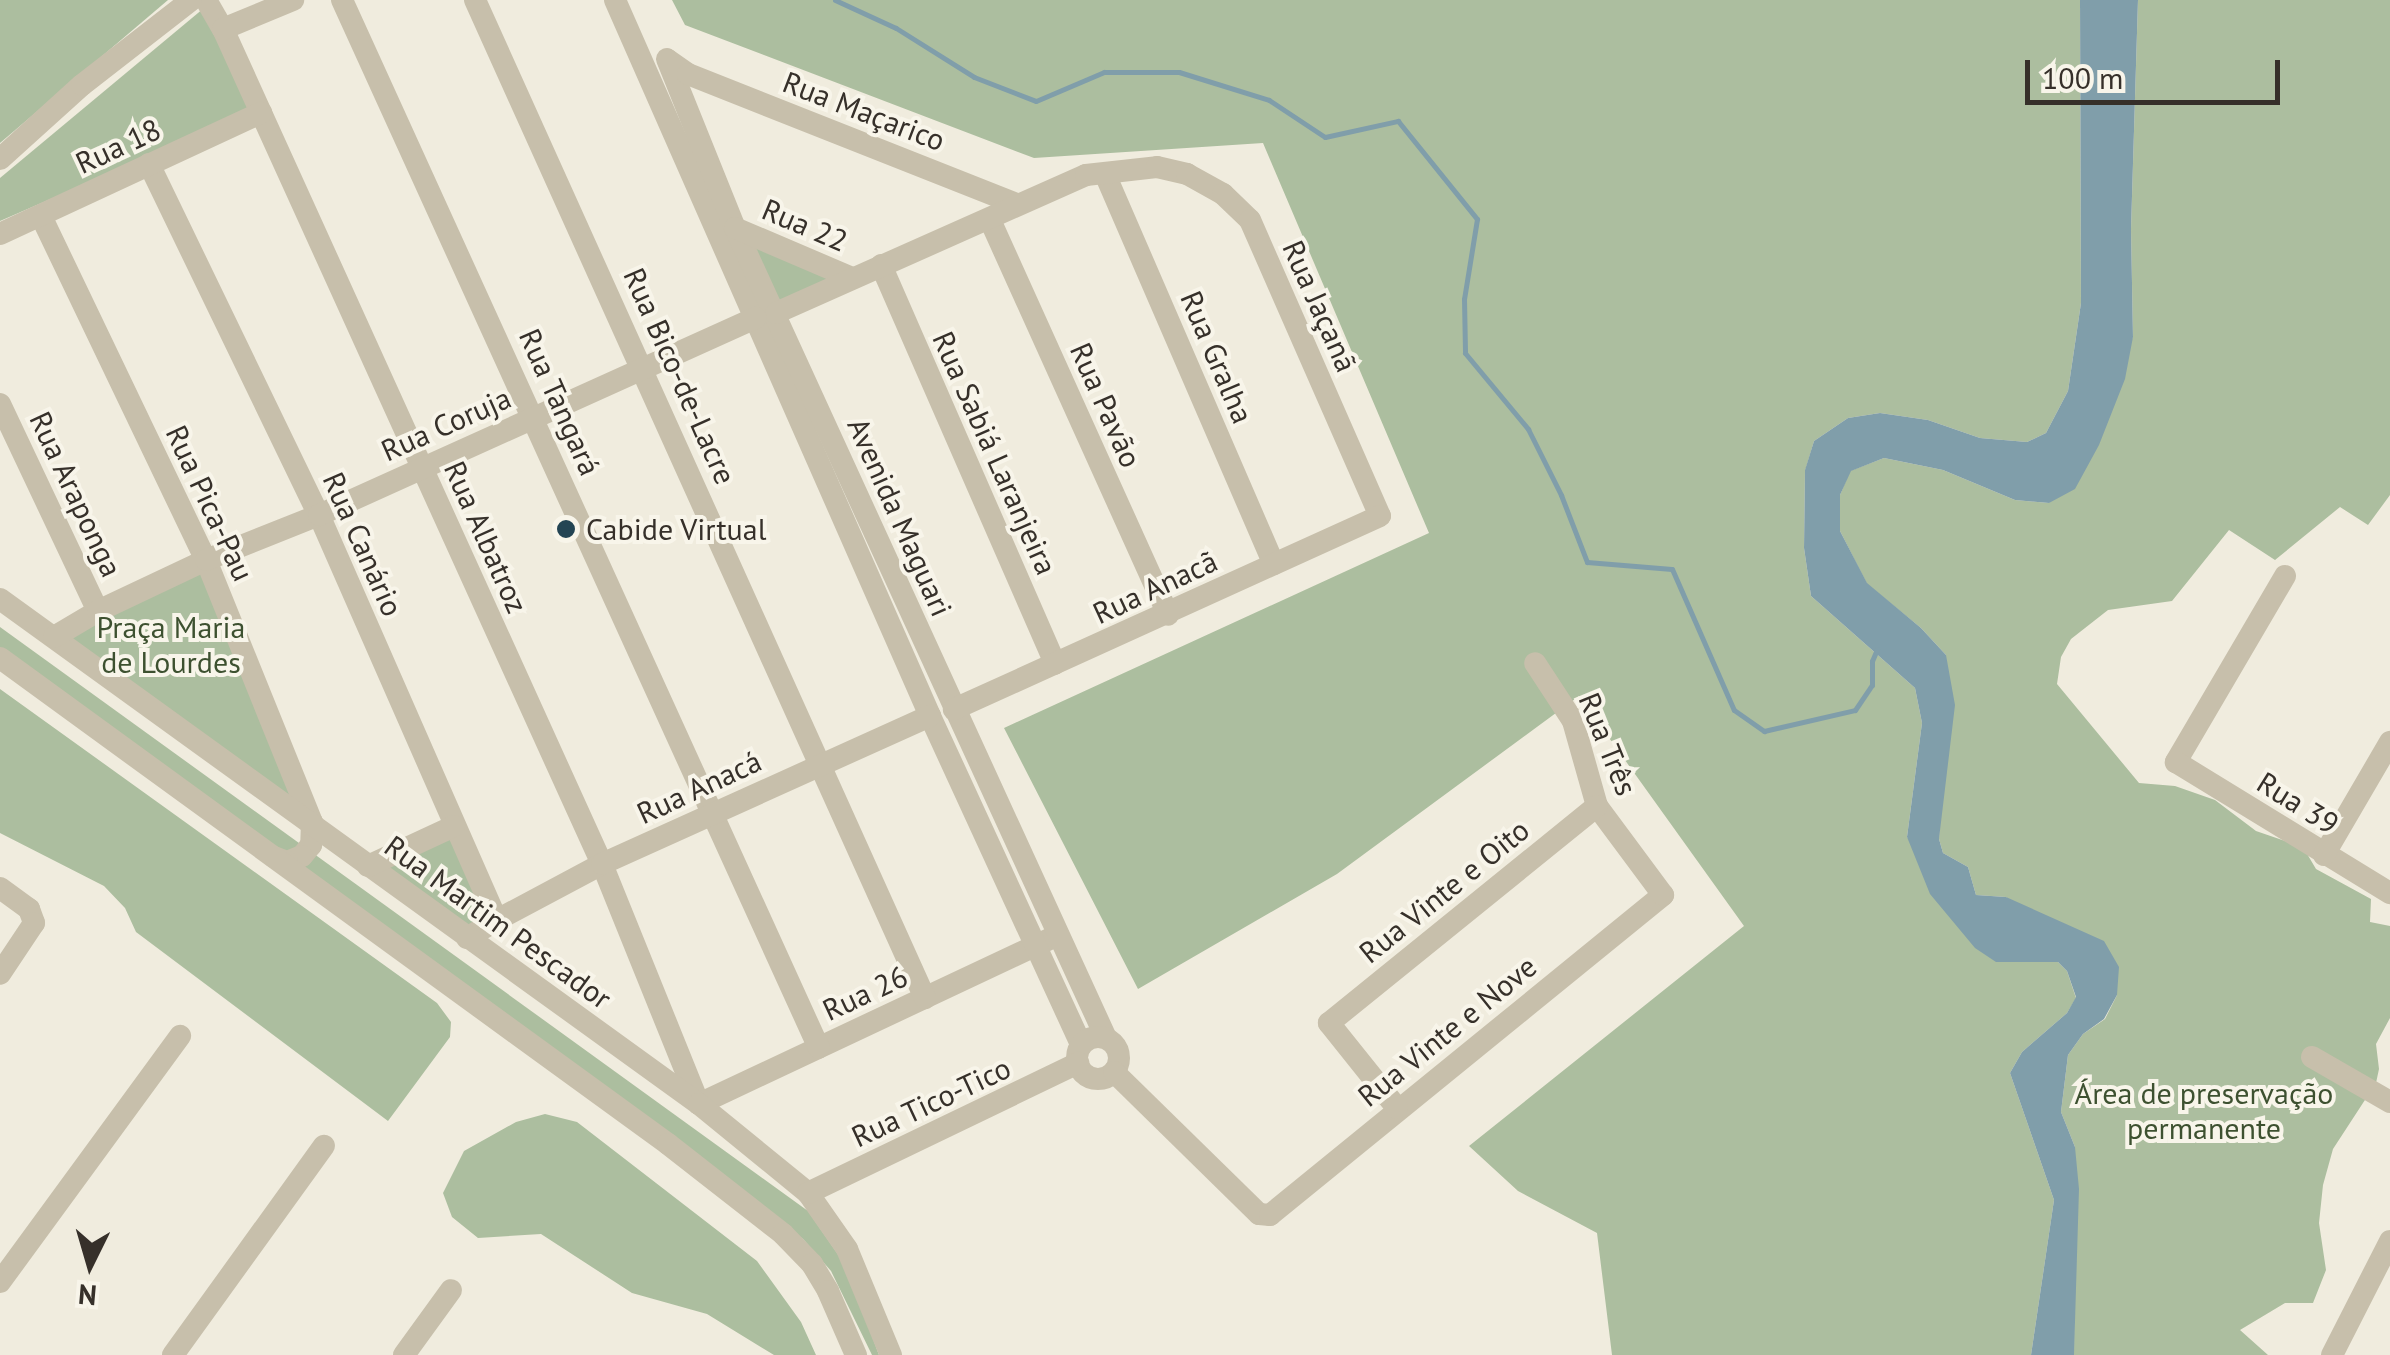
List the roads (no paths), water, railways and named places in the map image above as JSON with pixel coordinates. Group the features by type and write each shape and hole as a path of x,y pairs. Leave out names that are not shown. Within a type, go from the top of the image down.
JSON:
{"street":[{"path":"0,159 82,85 191,0"},
{"name":"Rua Albatroz","path":"206,0 223,29 602,864 699,1104"},
{"path":"223,29 292,0"},
{"name":"Rua Tangará","path":"342,0 819,1048"},
{"name":"Rua Bico-de-Lacre","path":"474,0 925,998"},
{"name":"Avenida Maguari","path":"615,0 653,87 954,709 1046,941 1080,1054"},
{"path":"628,32 667,59"},
{"path":"643,64 667,59"},
{"name":"Rua Maçarico","path":"667,59 682,78 1017,204"},
{"path":"653,87 682,78"},
{"name":"Avenida Maguari","path":"682,78 766,316 930,716 1046,941 1106,1038"},
{"name":"Rua 18","path":"0,234 261,114"},
{"name":"Rua Canário","path":"149,164 319,514 498,920"},
{"name":"Rua Coruja","path":"54,638 98,610 206,560 319,514 881,264 990,220 1086,174 1157,167"},
{"name":"Rua Jaçanã","path":"1157,167 1187,174 1223,194 1250,220 1380,516"},
{"name":"Rua Gralha","path":"1106,174 1274,564"},
{"name":"Rua Pica-Pau","path":"41,216 206,560 312,822"},
{"name":"Rua Pavão","path":"990,220 1168,615"},
{"name":"Rua 22","path":"735,228 852,278"},
{"name":"Rua Sabiá Laranjeira","path":"881,264 1055,664"},
{"name":"Rua Araponga","path":"0,404 98,610"},
{"name":"Rua Anacã","path":"954,709 1380,516"},
{"name":"Rua 39","path":"2285,576 2176,762 2390,893"},
{"name":"Rua Martim Pescador","path":"0,599 699,1104 808,1194 847,1249 891,1355"},
{"path":"0,658 668,1144 783,1234 812,1264 856,1355"},
{"name":"Rua Três","path":"1536,663 1573,721 1597,806 1663,895"},
{"name":"Rua Anacá","path":"498,920 602,864 930,716"},
{"path":"2324,855 2390,742"},
{"name":"Rua Vinte e Oito","path":"1397,1108 1329,1022 1597,806"},
{"path":"271,856 288,862 302,856 311,845 312,822"},
{"path":"368,866 454,826"},
{"path":"0,888 29,909 34,923 0,974"},
{"name":"Rua Vinte e Nove","path":"1114,1072 1259,1214 1270,1215 1663,895"},
{"path":"467,938 498,920"},
{"name":"Rua 26","path":"699,1104 1046,941"},
{"path":"0,1282 180,1036"},
{"path":"1092,1038 1106,1038 1119,1053 1114,1072 1104,1078 1090,1077 1080,1054 1092,1038"},
{"name":"Rua Tico-Tico","path":"808,1194 1080,1054"},
{"path":"2312,1058 2390,1102"},
{"path":"173,1355 324,1146"},
{"path":"2332,1355 2390,1241"},
{"path":"404,1355 451,1290"}],"water":[{"path":"2080,0 2138,0 2131,229 2133,337 2125,379 2099,445 2075,489 2049,503 2015,500 1943,470 1884,458 1851,471 1840,495 1840,531 1867,583 1921,628 1946,655 1955,705 1939,839 1943,853 1968,867 1976,895 2006,897 2104,941 2119,967 2117,995 2104,1019 2083,1034 2068,1055 2061,1112 2075,1147 2079,1189 2074,1355 2031,1355 2054,1200 2010,1073 2022,1052 2067,1013 2076,997 2067,971 2058,962 1996,962 1975,948 1930,894 1907,837 1922,723 1915,688 1811,596 1804,548 1805,470 1814,441 1848,418 1880,413 1928,420 1980,438 2027,442 2046,433 2068,391 2081,303"}],"waterway":[{"path":"835,0 896,28 974,77 1036,101 1104,72 1179,72 1269,100 1325,137 1398,121 1477,219 1464,299 1465,353 1528,429 1561,495 1587,562 1672,569 1734,710 1764,731 1855,710 1872,685 1872,661 1877,649"}],"place":[{"name":"Cabide Virtual","path":"566,529"}],"park label":[{"name":"Praça Maria de Lourdes","path":"171,644"},
{"name":"Área de preservação permanente","path":"2204,1110"}]}
